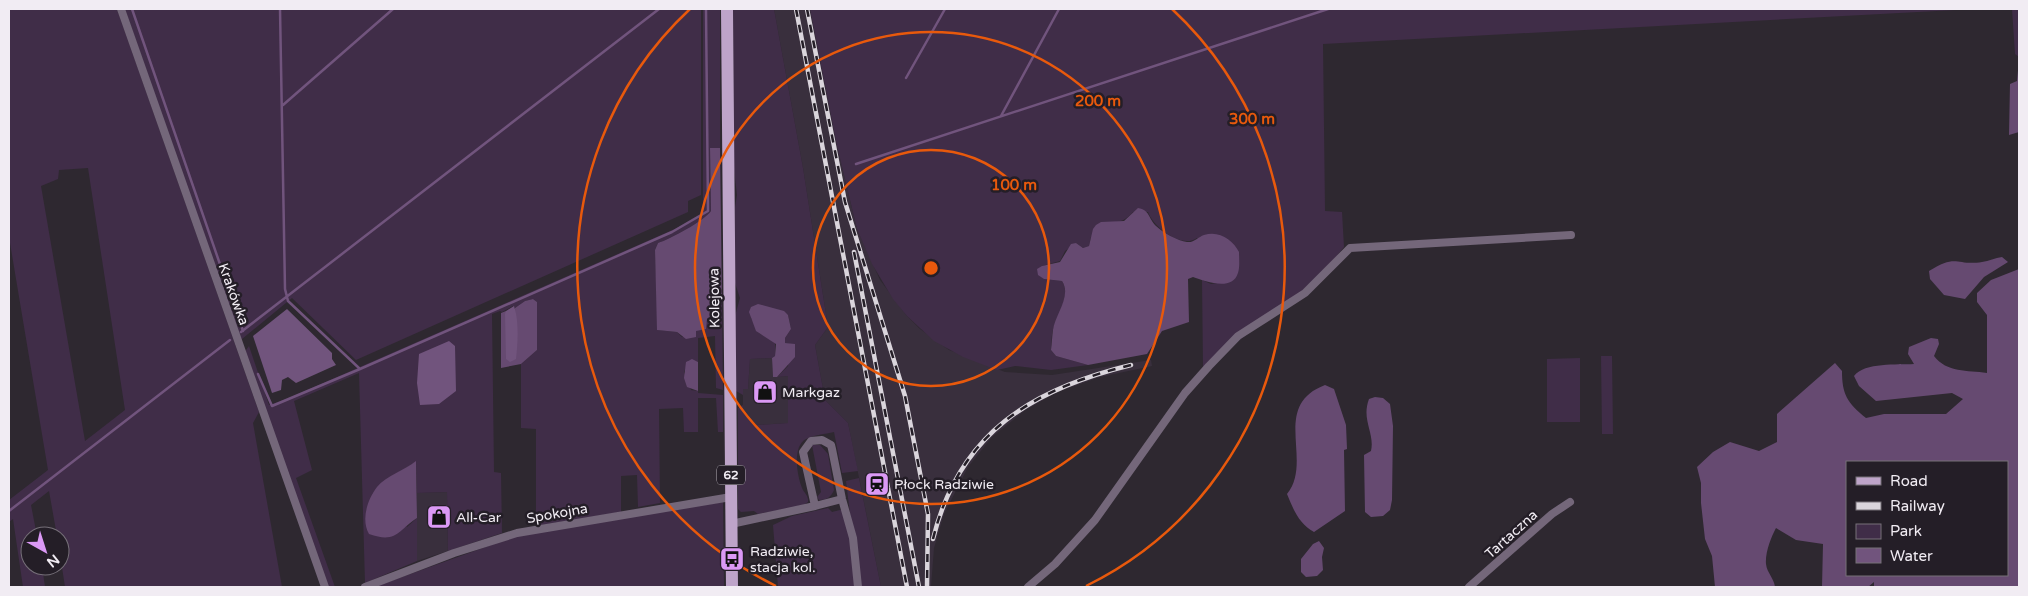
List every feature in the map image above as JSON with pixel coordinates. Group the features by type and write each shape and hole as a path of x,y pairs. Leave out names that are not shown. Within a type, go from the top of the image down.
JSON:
{"main road":[{"name":"Kolejowa","path":"727,9 732,587"}],"street":[{"name":"Krakówka","path":"121,9 325,587"},
{"path":"1028,587 1055,564 1095,520 1180,400 1208,366 1238,336 1305,293 1350,248 1571,235"},
{"path":"815,506 804,456 805,448 811,441 822,440 831,445 842,500 853,538 858,587"},
{"name":"Spokojna","path":"365,587 454,553 517,533 731,497"},
{"path":"731,524 842,500"},
{"name":"Tartaczna","path":"1469,587 1539,526 1570,502"}],"shaded area":[{"path":"774,9 810,9 837,146 857,229 880,280 907,316 920,329 949,350 1005,372 1052,375 1151,360 1152,366 1100,377 1057,392 1024,411 992,437 968,467 944,514 934,548 931,587 881,587 848,423 825,400 815,345 828,327 803,168"},
{"path":"2019,60 2019,132 2009,135 2010,84 2017,81"},
{"path":"710,148 720,148 722,301 719,311 707,319 706,329 696,331 696,337 686,339 677,332 657,330 655,250 658,243 678,234 711,211"},
{"path":"1138,208 1147,212 1153,223 1159,228 1179,240 1189,242 1210,234 1225,237 1239,252 1239,271 1235,279 1224,284 1218,284 1193,277 1188,279 1189,322 1162,331 1147,354 1088,365 1056,356 1051,350 1054,324 1064,299 1065,287 1062,281 1044,279 1038,275 1037,269 1060,262 1071,244 1076,243 1083,248 1089,246 1093,229 1096,225 1101,222 1124,221"},
{"path":"2002,257 2008,262 1984,277 1965,299 1944,295 1930,279 1929,271 1951,261 1973,263"},
{"path":"2019,269 2019,587 1874,587 1874,582 1868,587 1822,587 1823,544 1796,540 1776,528 1766,555 1767,567 1775,587 1715,587 1712,556 1705,539 1701,483 1697,467 1713,452 1730,442 1759,451 1777,442 1777,414 1835,363 1842,371 1843,386 1847,398 1854,408 1866,418 1884,414 1946,414 1963,399 1952,393 1876,401 1859,386 1854,376 1873,366 1914,364 1908,354 1909,347 1931,338 1938,339 1939,344 1934,356 1945,365 1958,370 1987,373 1987,315 1977,302 1977,293 1991,280"},
{"path":"533,299 537,302 537,350 521,364 501,368 501,313 506,311 506,359 516,359 515,308 525,301"},
{"path":"758,304 784,311 788,315 791,329 785,338 785,343 795,344 795,357 777,377 773,377 772,358 775,356 776,344 756,331 749,312 751,307"},
{"name":"Markgaz","path":"772,358 773,377 788,376 788,423 756,425 743,409 743,389 748,389 750,359"},
{"path":"692,359 698,362 698,391 687,387 684,378 686,362"},
{"path":"1325,385 1334,389 1346,425 1347,449 1344,450 1345,511 1314,532 1300,520 1287,494 1294,481 1297,466 1296,420 1300,406 1309,394"},
{"path":"1375,397 1383,398 1390,404 1393,426 1392,500 1390,510 1383,516 1371,517 1365,512 1364,455 1371,451 1372,444 1366,413 1369,399"},
{"path":"416,461 417,518 391,536 378,537 369,534 365,523 365,516 373,492 385,480"},
{"path":"447,492 448,551 417,561 417,493"},
{"path":"1319,541 1324,548 1322,557 1323,570 1317,576 1306,577 1301,572 1301,559 1313,544"}],"green space":[{"path":"9,9 117,9 259,412 253,423 282,587 65,587 63,576 70,576 70,526 55,526 49,491 31,505 35,526 20,526 20,567 13,519 9,522 9,500 48,470 9,237","holes":["88,168 125,410 85,441 41,186 58,179 59,170"]},
{"path":"125,9 701,9 701,195 688,201 688,212 356,360 292,298 242,339 239,336"},
{"path":"703,9 720,9 720,148 710,148 711,211 678,234 658,243 655,250 658,330 677,332 682,337 694,331 711,318 722,301 723,390 716,388 715,336 698,338 698,362 689,360 684,372 691,390 698,391 698,393 723,395 723,432 718,432 716,398 698,398 698,432 684,432 683,408 659,409 660,503 638,507 637,475 621,476 621,512 536,526 536,429 521,428 521,364 537,350 537,302 533,299 525,301 515,308 513,306 502,312 492,314 494,472 501,473 502,533 448,551 447,492 417,493 416,462 387,479 407,527 417,518 417,561 365,583 359,373 294,401 312,470 296,478 335,587 328,586 244,353 249,346 269,405 289,398 677,228 703,214"},
{"path":"733,9 774,9 803,168 828,327 815,345 825,400 848,423 858,471 842,473 834,432 806,439 797,454 797,469 800,483 808,502 802,506 758,514 754,511 741,512 738,509 738,408 743,405 743,409 756,425 788,423 788,376 777,377 788,366 790,344 785,343 785,338 791,329 788,315 778,310 765,311 751,318 759,333 775,342 775,356 772,358 750,359 748,389 743,389 743,395 736,391 735,316 740,298 735,283 735,207 737,195 734,170"},
{"path":"810,9 1974,9 1323,44 1325,211 1342,212 1344,247 1313,281 1278,311 1203,367 1202,280 1211,284 1231,281 1238,273 1238,264 1197,238 1191,241 1184,241 1169,235 1156,224 1148,212 1133,212 1122,221 1107,222 1091,237 1089,246 1083,248 1076,243 1065,251 1060,261 1042,266 1044,279 1062,281 1065,287 1064,300 1052,332 1051,350 1056,356 1088,365 1051,370 1015,366 997,370 963,357 934,341 907,316 893,299 872,264 857,229 837,146"},
{"path":"2012,9 2019,9 2019,57 2015,54"},
{"path":"1601,356 1612,356 1613,434 1602,434"},
{"path":"1580,358 1580,422 1547,422 1547,359"},
{"path":"812,445 820,445 828,454 834,490 826,499 819,500 817,497 821,492"},
{"path":"859,478 881,587 859,587 846,481"},
{"path":"723,502 724,587 374,587 519,535"},
{"path":"828,508 832,512 844,509 850,535 856,587 778,587 773,525 792,516"},
{"path":"21,576 43,576 45,587 23,587"}],"water":[{"path":"514,306 517,325 517,346 516,359 510,362 506,359 505,314 506,311"},
{"path":"287,309 332,353 332,359 336,365 296,383 288,377 282,380 281,390 272,393 253,336"},
{"path":"449,341 455,346 456,391 439,404 420,405 417,383 419,354"}],"waterway":[{"path":"132,9 243,331"},
{"path":"258,374 272,406 360,369 288,301 285,289 280,9"},
{"path":"283,105 393,9"},
{"path":"241,332 659,9"},
{"path":"360,369 672,232 708,211 706,9"},
{"path":"906,78 945,9"},
{"path":"1001,116 1059,9"},
{"path":"856,164 1328,9"},
{"path":"9,511 230,340"}],"railway":[{"path":"796,9 907,587"},
{"path":"807,9 845,202 905,396 928,514 927,587"},
{"path":"854,252 919,587"},
{"path":"933,539 945,502 961,470 981,444 1005,421 1032,403 1062,387 1131,365"}],"place":[{"name":"Markgaz","path":"765,392"},
{"name":"Płock Radziwie","path":"877,484"},
{"name":"All-Car","path":"439,517"},
{"name":"Radziwie, stacja kol.","path":"732,559"}]}
